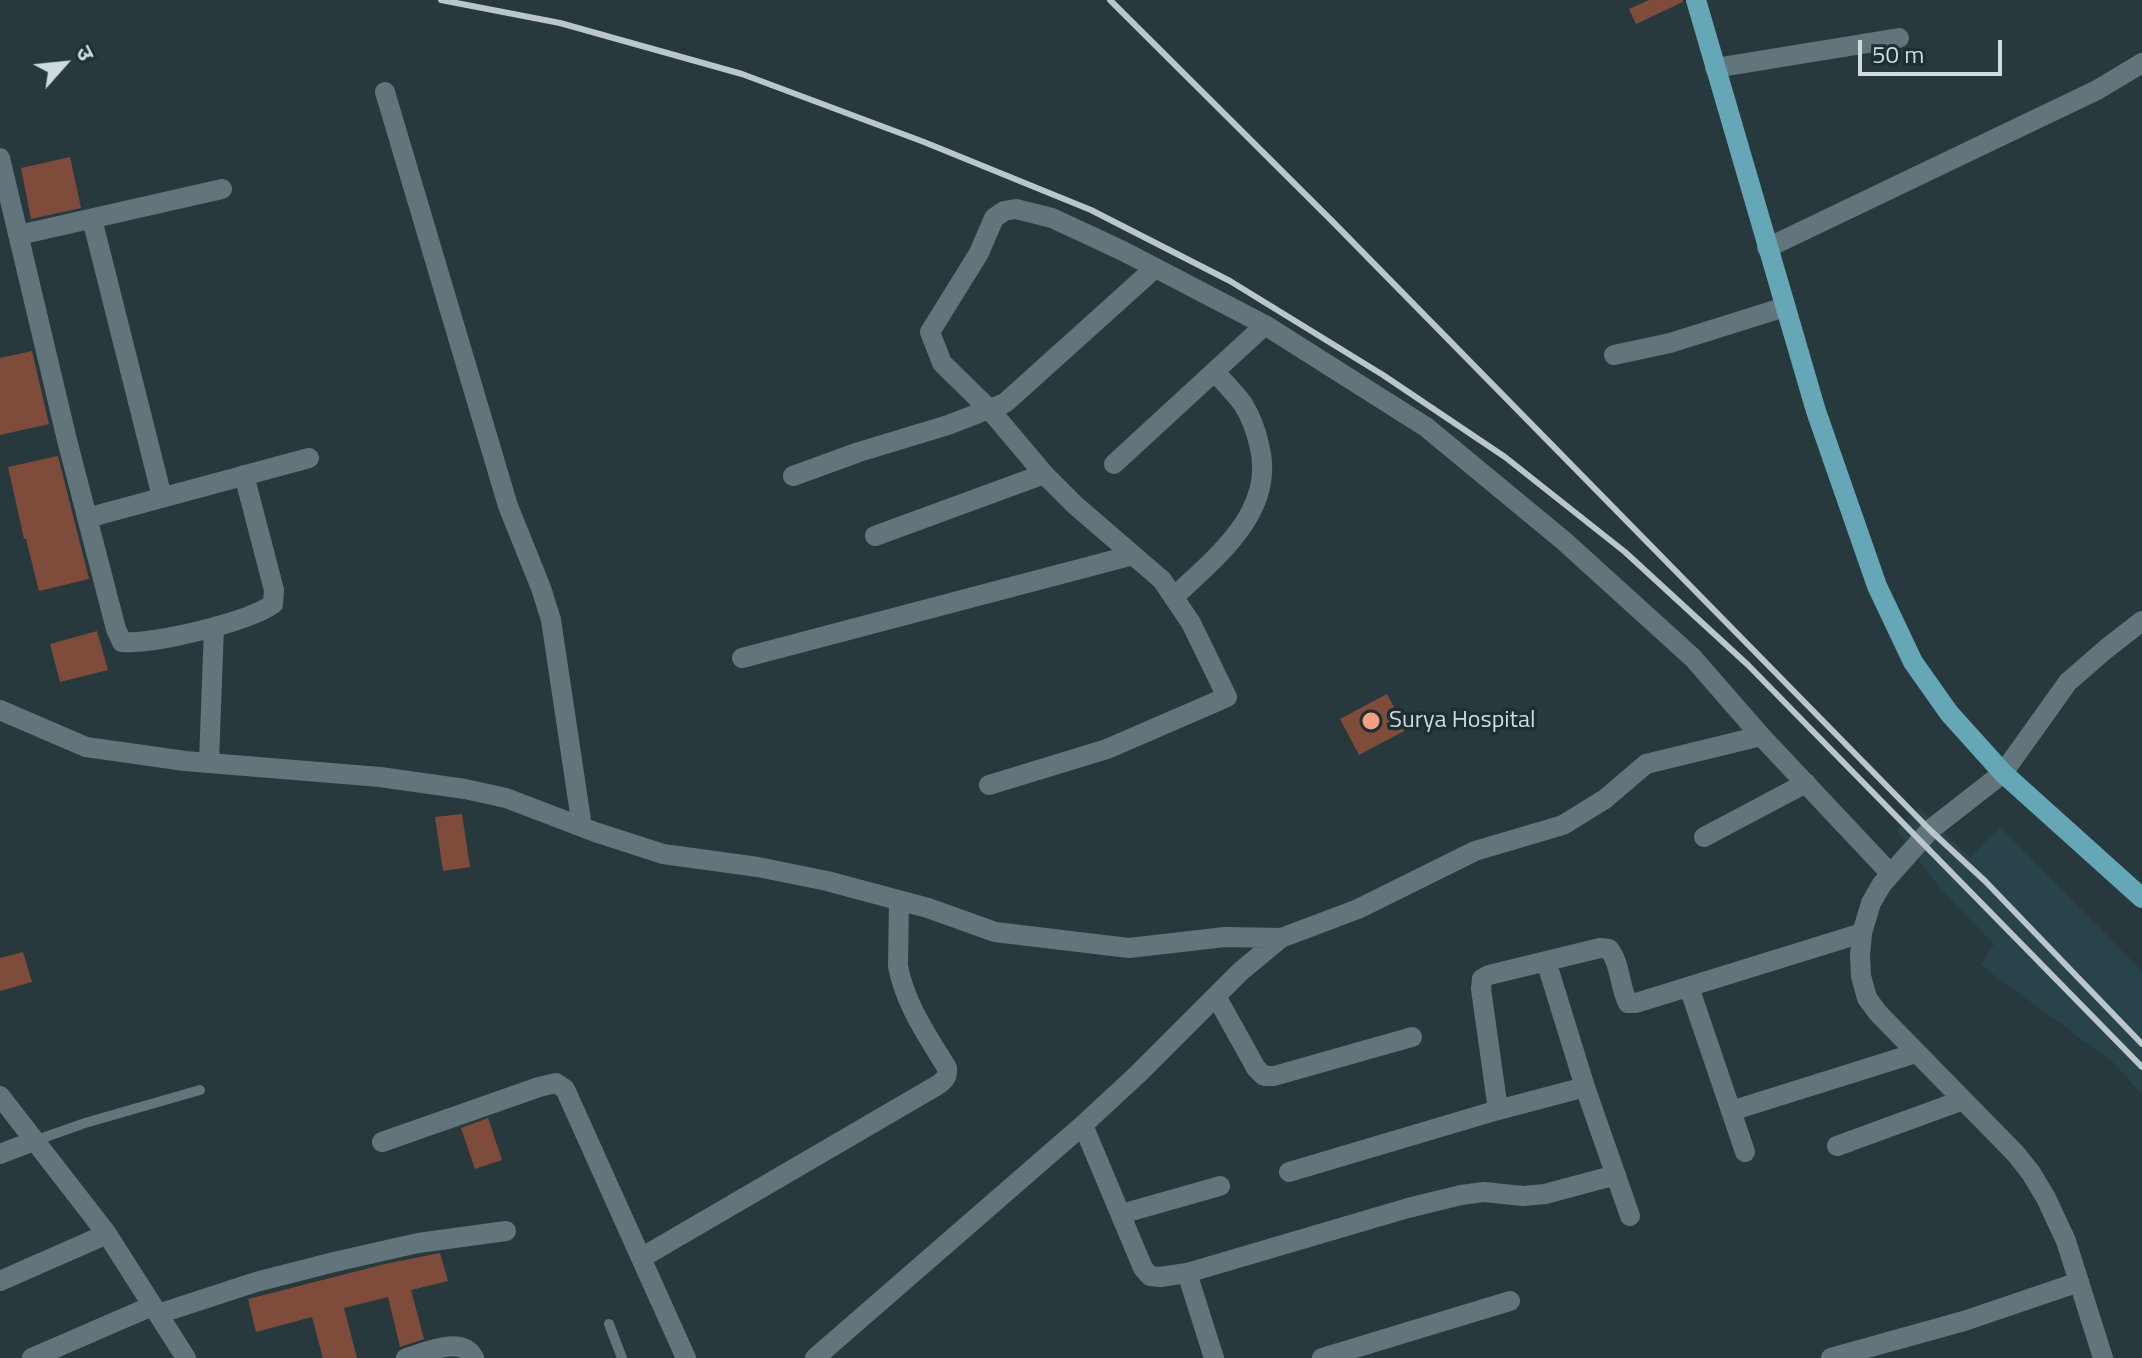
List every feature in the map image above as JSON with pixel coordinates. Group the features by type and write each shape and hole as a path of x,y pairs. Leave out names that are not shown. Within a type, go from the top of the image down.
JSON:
{"main road":[{"path":"1696,0 1816,411 1877,586 1913,662 1949,713 2003,773 2142,898"}],"street":[{"path":"1715,68 1899,38"},
{"path":"1767,248 2097,90 2141,65"},
{"path":"385,92 508,506 551,620 582,827"},
{"path":"0,158 87,518 122,642 137,644 214,627 265,610 273,604 274,590 244,475"},
{"path":"19,235 222,189"},
{"path":"989,785 1107,749 1227,697 1191,623 1162,580 1075,505 1044,474 990,410 942,363 930,332 979,253 994,218 1004,211 1016,209 1052,218 1265,325 1426,427 1564,541 1693,658 1761,736 1890,873"},
{"path":"92,219 162,497"},
{"path":"793,476 1005,403 1155,268"},
{"path":"1614,355 1670,343 1785,307"},
{"path":"1114,464 1265,325"},
{"path":"1174,597 1229,543 1243,526 1260,495 1263,459 1255,428 1243,403 1215,372"},
{"path":"87,518 309,458"},
{"path":"875,536 1044,474"},
{"path":"742,658 1133,555"},
{"path":"2103,1358 2066,1241 2046,1198 2016,1154 1916,1053 1867,998 1861,976 1862,933 1871,903 1890,873 1930,830 2003,773 2068,682 2142,621"},
{"path":"209,762 214,627"},
{"path":"0,710 86,747 209,762 380,777 506,798 663,854 758,867 827,881 899,900 995,932 1129,948 1225,937 1281,938"},
{"path":"815,1358 1083,1125 1241,971 1281,938 1358,909 1475,851 1563,825 1605,799 1646,764 1761,736"},
{"path":"1704,837 1806,783"},
{"path":"641,1258 945,1079 947,1068 917,1018 900,977 899,900"},
{"path":"1498,1110 1481,989 1482,979 1489,975 1600,948 1609,949 1614,955 1624,996 1628,1003 1636,1003 1862,933"},
{"path":"1546,961 1630,1216"},
{"path":"1689,987 1745,1152"},
{"path":"1216,996 1256,1068 1264,1076 1274,1076 1412,1037"},
{"path":"1731,1111 1916,1053"},
{"path":"382,1142 539,1087 556,1083 565,1089 686,1358"},
{"path":"1289,1172 1585,1087"},
{"path":"0,1096 107,1234 186,1358"},
{"path":"1837,1146 1963,1100"},
{"path":"1083,1125 1143,1268 1150,1276 1160,1277 1187,1273 1461,1195 1484,1192 1523,1196 1545,1194 1616,1175"},
{"path":"0,1154 34,1141"},
{"path":"1121,1214 1220,1186"},
{"path":"32,1358 155,1310 256,1282 418,1243 506,1231"},
{"path":"0,1281 107,1234"},
{"path":"1187,1273 1214,1358"},
{"path":"1831,1358 1964,1321 2079,1282"},
{"path":"1322,1358 1510,1301"},
{"path":"406,1358 454,1345 463,1346 474,1358"}],"lane":[{"path":"34,1141 200,1090"},
{"path":"609,1324 622,1358"}],"shaded area":[{"path":"1920,807 1970,858 2000,827 2142,971 2142,1094 2114,1063 1981,965 1994,944 1939,887 1897,831"}],"building":[{"path":"1649,0 1683,2 1636,24 1629,9"},
{"path":"70,157 81,208 31,219 21,168"},
{"path":"32,351 49,424 0,435 0,358"},
{"path":"58,456 89,579 39,591 8,467"},
{"path":"97,631 108,670 60,682 50,644"},
{"path":"1387,694 1406,730 1359,755 1340,719"},
{"path":"462,814 470,867 443,871 435,817"},
{"path":"23,952 32,982 0,991 0,958"},
{"path":"488,1118 502,1160 475,1169 461,1128"},
{"path":"440,1253 448,1281 411,1290 424,1339 400,1347 388,1297 344,1308 357,1358 323,1358 312,1317 256,1332 248,1299"}],"railway":[{"path":"441,0 560,23 742,74 924,142 1091,210 1230,281 1383,375 1505,457 1625,552 1748,665 2142,1067"},
{"path":"1110,0 1332,221 1930,830 1985,881 2142,1044"}],"place":[{"name":"Surya Hospital","path":"1371,721"}]}
